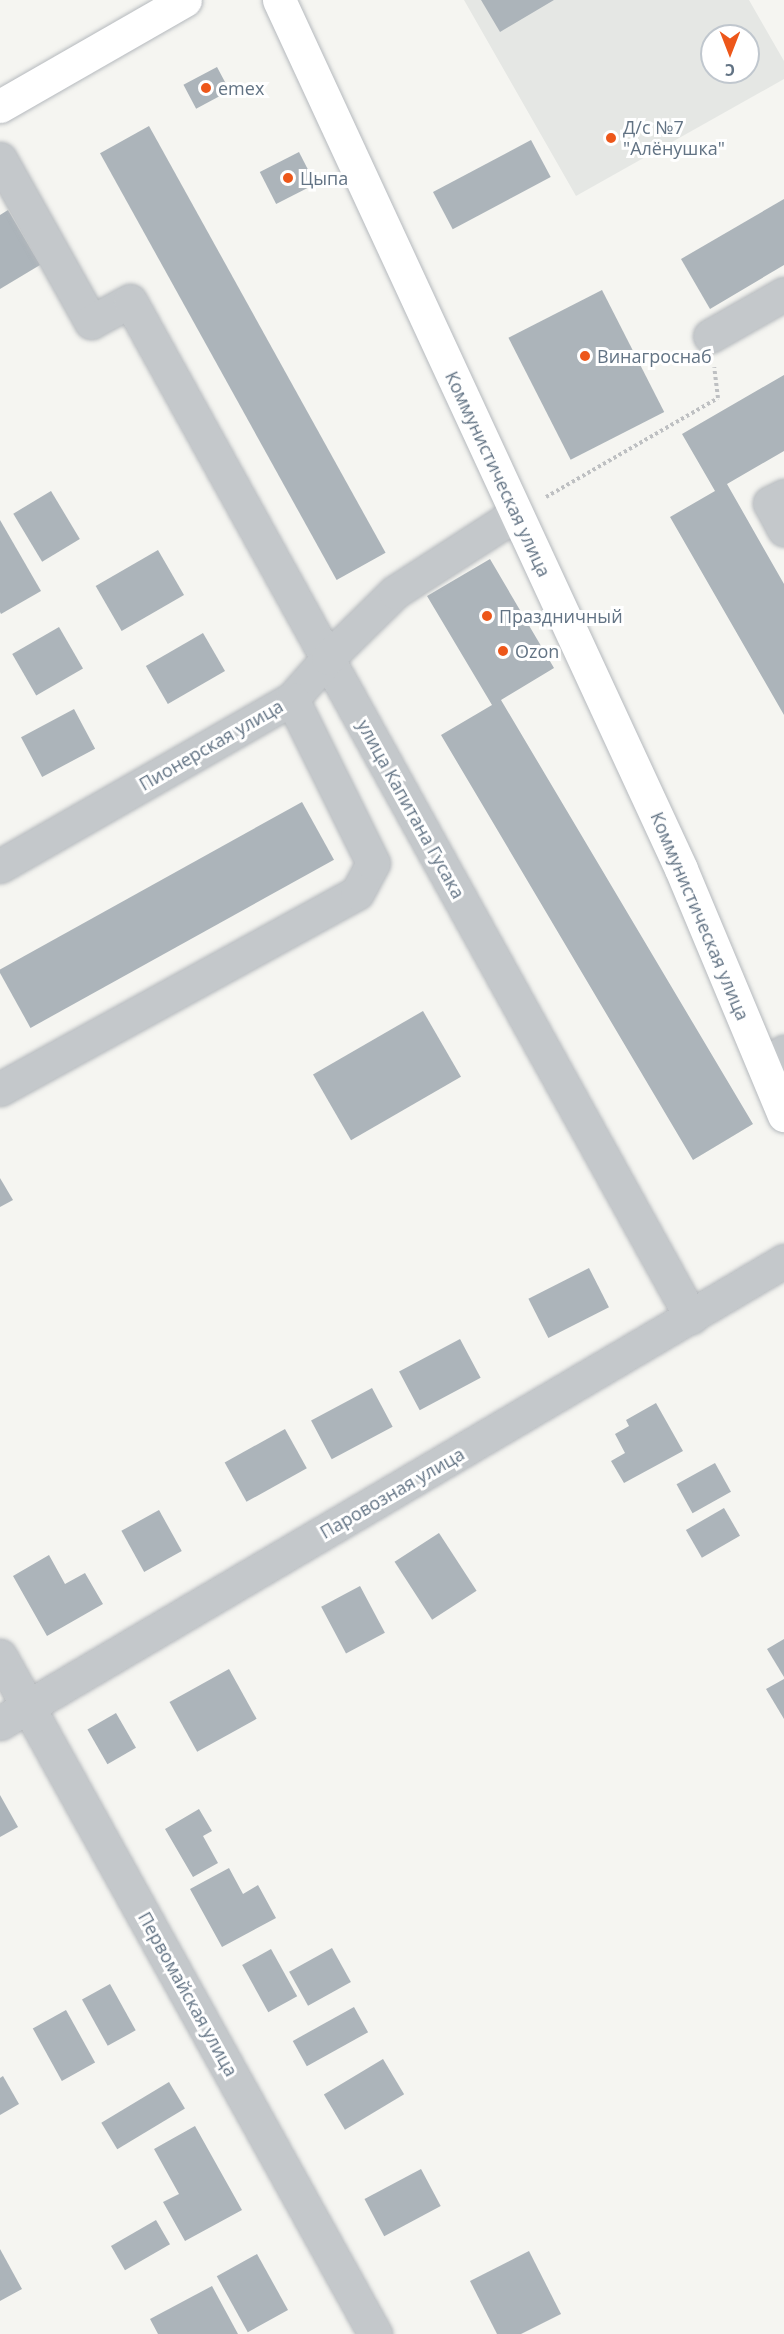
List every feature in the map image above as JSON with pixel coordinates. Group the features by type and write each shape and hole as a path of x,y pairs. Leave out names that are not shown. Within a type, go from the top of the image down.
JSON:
{"main road":[{"path":"0,106 184,0"},
{"name":"Коммунистическая улица","path":"279,0 681,869 774,1058 784,1115"}],"street":[{"name":"улица Капитана Гусака","path":"0,159 91,322 130,301 691,1317"},
{"path":"710,336 784,294"},
{"path":"784,496 770,504 784,529"},
{"name":"Пионерская улица","path":"0,866 292,699 328,658 395,592 516,514"},
{"path":"0,1089 357,893 373,863 292,699"},
{"name":"Паровозная улица","path":"0,1724 784,1261"},
{"name":"Первомайская улица","path":"0,1656 375,2334"}],"path":[{"path":"516,514 718,398 710,336"}],"shaded area":[{"name":"Д/с №7 \"Алёнушка\"","path":"464,0 749,0 784,61 784,79 576,196"}],"building":[{"path":"481,0 554,0 500,32"},
{"name":"emex","path":"217,67 230,91 196,109 183,85"},
{"path":"149,126 386,553 337,580 100,153"},
{"path":"531,140 551,177 453,229 433,192"},
{"name":"Цыпа","path":"299,152 315,184 276,204 260,172"},
{"path":"784,199 784,265 710,309 681,259"},
{"path":"8,210 40,265 0,289 0,215"},
{"path":"602,290 664,412 571,460 508,338"},
{"path":"784,375 784,451 727,484 784,584 784,715 670,517 715,491 682,434"},
{"path":"51,491 80,539 42,562 13,514"},
{"path":"0,520 41,591 1,614 0,612"},
{"path":"158,550 184,595 122,631 96,586"},
{"path":"490,559 554,668 501,700 753,1124 693,1160 441,735 492,705 427,596"},
{"path":"59,627 83,669 36,696 12,654"},
{"path":"203,633 225,671 168,704 146,666"},
{"path":"74,709 95,749 42,777 21,737"},
{"path":"302,802 334,860 31,1028 0,969"},
{"path":"423,1011 461,1077 351,1140 313,1074"},
{"path":"0,1178 13,1200 0,1207"},
{"path":"589,1268 609,1307 548,1338 528,1299"},
{"path":"460,1339 481,1378 420,1410 399,1371"},
{"path":"372,1388 393,1427 332,1459 311,1420"},
{"path":"656,1403 683,1451 624,1483 611,1461 625,1453 615,1434 629,1426 626,1420"},
{"path":"285,1429 307,1468 246,1502 225,1462"},
{"path":"715,1463 731,1492 693,1513 677,1484"},
{"path":"724,1508 740,1536 702,1558 686,1530"},
{"path":"159,1510 182,1551 144,1572 121,1531"},
{"path":"439,1533 477,1591 432,1620 395,1562"},
{"path":"49,1555 65,1584 85,1573 103,1604 47,1636 13,1576"},
{"path":"360,1586 385,1633 346,1653 321,1607"},
{"path":"784,1639 784,1677 767,1649"},
{"path":"229,1669 257,1719 197,1752 170,1702"},
{"path":"784,1679 784,1719 766,1689"},
{"path":"116,1713 136,1748 107,1764 87,1730"},
{"path":"0,1795 18,1827 0,1837"},
{"path":"199,1809 212,1831 203,1836 218,1863 193,1877 165,1829"},
{"path":"229,1868 243,1894 258,1885 276,1918 222,1947 190,1889"},
{"path":"332,1948 351,1982 308,2006 289,1972"},
{"path":"271,1949 297,1996 268,2012 242,1965"},
{"path":"110,1984 136,2030 108,2046 82,2000"},
{"path":"354,2007 368,2032 307,2066 293,2041"},
{"path":"66,2010 95,2062 62,2081 33,2028"},
{"path":"383,2059 404,2094 345,2130 324,2095"},
{"path":"3,2076 19,2104 0,2115 0,2078"},
{"path":"169,2082 185,2109 117,2149 101,2123"},
{"path":"195,2126 242,2210 185,2241 163,2202 179,2194 154,2149"},
{"path":"421,2169 441,2206 384,2236 364,2199"},
{"path":"156,2220 170,2244 125,2270 111,2246"},
{"path":"0,2249 22,2289 0,2301"},
{"path":"529,2251 561,2314 521,2334 497,2334 470,2281"},
{"path":"257,2254 288,2310 248,2332 217,2276"},
{"path":"212,2286 238,2334 158,2334 150,2319"}],"place":[{"name":"emex","path":"206,88"},
{"name":"Д/с №7 \"Алёнушка\"","path":"611,138"},
{"name":"Цыпа","path":"288,178"},
{"name":"Винагроснаб","path":"585,356"},
{"name":"Праздничный","path":"487,616"},
{"name":"Ozon","path":"503,651"}]}
